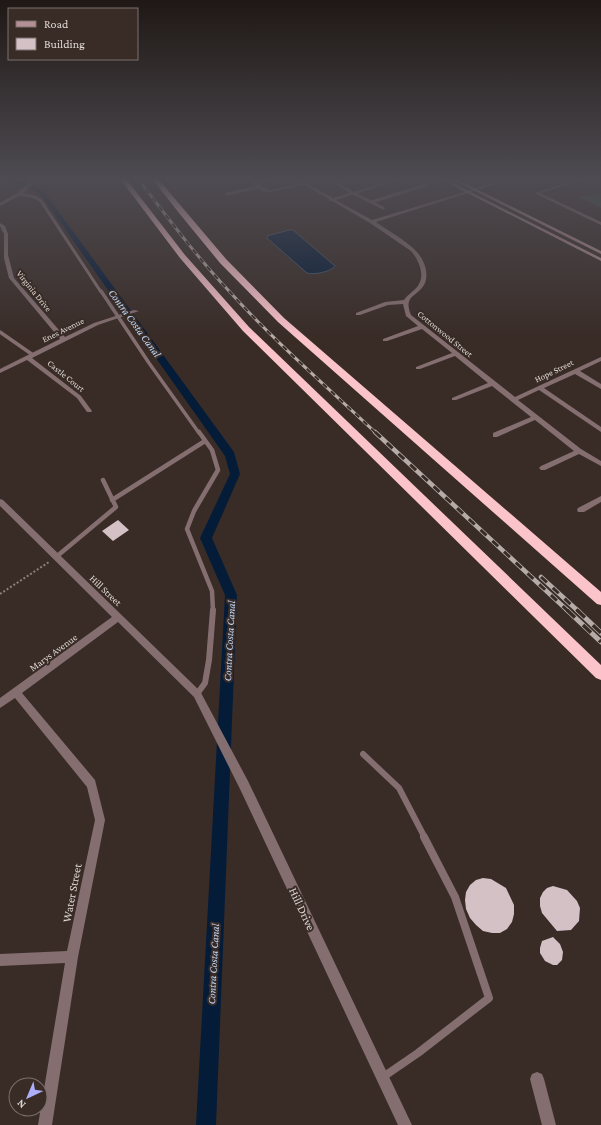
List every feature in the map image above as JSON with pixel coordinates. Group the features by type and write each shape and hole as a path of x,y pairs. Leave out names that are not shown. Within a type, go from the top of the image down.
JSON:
{"highway":[{"path":"163,232 177,252 246,329 601,674"},
{"path":"198,232 223,261 281,320 601,600"}],"main road":[{"path":"548,232 601,260"},
{"path":"560,232 601,253"}],"street":[{"name":"Virginia Drive","path":"5,232 7,238 3,253 12,278 64,340"},
{"path":"358,314 387,303 405,302 422,284 424,272 419,257 413,250 387,232"},
{"name":"Cottonwood Street","path":"405,302 405,308 409,316 422,327 535,418 579,451 601,464"},
{"name":"Enes Avenue","path":"0,371 96,324 136,311"},
{"path":"385,340 422,327"},
{"path":"418,368 456,354"},
{"name":"Castle Court","path":"31,356 79,397 89,411"},
{"name":"Hope Street","path":"514,400 601,359"},
{"path":"575,371 601,387"},
{"path":"454,399 493,383"},
{"path":"540,388 601,430"},
{"path":"495,435 535,418"},
{"path":"543,468 579,451"},
{"path":"580,510 601,499"},
{"name":"Hill Street","path":"1,504 197,694"},
{"name":"Marys Avenue","path":"0,704 118,617"},
{"name":"Water Street","path":"16,692 91,784 100,820 72,957 44,1125"},
{"name":"Hill Drive","path":"197,694 244,785 405,1125"},
{"path":"0,960 72,957"},
{"path":"537,1079 548,1125"}],"lane":[{"path":"62,232 149,363 212,450 218,470 194,511 187,529 212,591 213,620 209,660 205,683 197,694"},
{"path":"0,332 31,356"},
{"path":"112,500 205,441"},
{"path":"56,557 116,507 103,480"},
{"path":"363,754 399,788 410,808 455,897 489,998 418,1053 382,1078"}],"path":[{"path":"0,594 56,557"}],"water":[{"path":"280,232 296,232 335,266 330,270 314,274 307,273 267,238 267,236"}],"building":[{"path":"118,520 129,530 113,541 102,531"},
{"path":"483,878 491,879 506,888 514,905 512,922 507,929 500,933 483,931 470,918 466,909 466,892 470,885 476,880"},
{"path":"553,886 567,890 577,901 580,908 579,921 571,930 557,931 542,913 540,898 547,888"},
{"path":"553,937 560,944 563,952 562,960 557,965 553,965 545,961 540,953 542,941"}],"waterway":[{"name":"Contra Costa Canal","path":"71,232 230,455 235,474 206,538 231,595 206,1125"}],"railway":[{"path":"179,232 246,310 282,346 376,433"},
{"path":"375,432 568,611"},
{"path":"541,577 578,611"},
{"path":"567,610 601,642"},
{"path":"577,610 601,633"}]}
